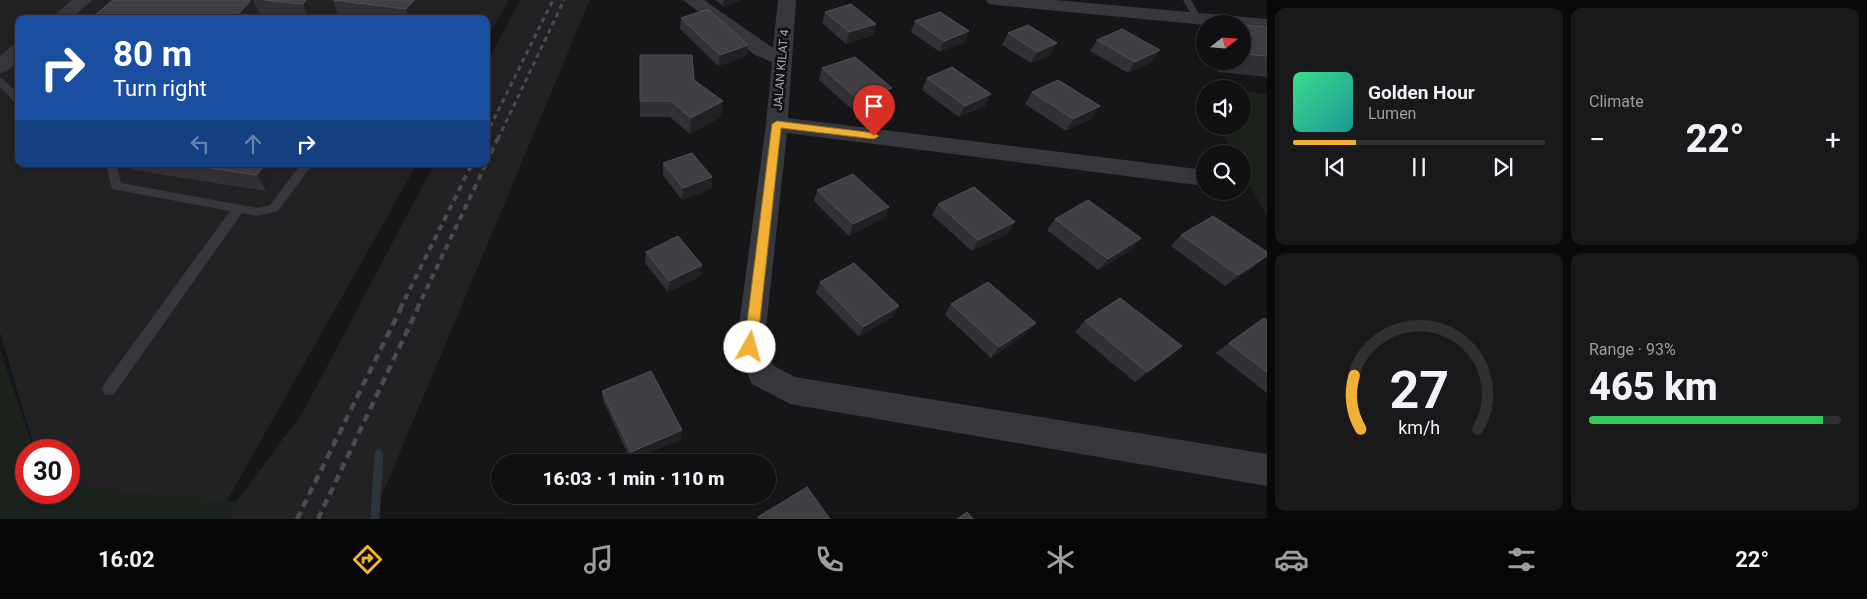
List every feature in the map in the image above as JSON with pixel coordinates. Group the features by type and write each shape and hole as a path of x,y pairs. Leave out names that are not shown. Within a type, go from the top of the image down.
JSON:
{"street":[{"path":"64,15 83,0"},
{"path":"692,0 762,51 782,59"},
{"name":"JALAN KILAT 4","path":"787,0 777,124 750,347 763,375 790,390 1267,470"},
{"path":"995,0 1196,18"},
{"path":"1251,23 1267,25"},
{"path":"0,67 15,54"},
{"path":"777,124 1196,177"}],"lane":[{"path":"1187,0 1196,15"},
{"path":"0,81 15,96"},
{"path":"111,167 116,186 258,212 274,208 305,167"},
{"path":"109,389 239,208"}],"shaded area":[{"path":"0,0 509,0 490,33 490,15 15,15 15,167 415,167 224,506 80,487 80,439 32,439 0,332"},
{"path":"520,0 590,0 372,519 226,519 236,502 303,412 432,167 490,167 490,56"},
{"path":"1251,92 1267,94 1267,217 1251,187 1251,145 1228,145 1223,135 1251,135"},
{"path":"0,350 30,439 15,439 15,504 80,504 80,487 236,502 226,519 0,519"}],"building":[{"path":"113,0 251,0 238,15 95,15"},
{"path":"265,0 306,0 303,4"},
{"path":"333,0 414,0 406,9"},
{"path":"851,4 876,24 849,32 825,12"},
{"path":"708,9 748,45 720,55 681,18"},
{"path":"940,12 969,31 944,41 915,21"},
{"path":"1028,25 1057,43 1037,52 1008,33"},
{"path":"1251,26 1267,27 1267,56 1251,55"},
{"path":"1122,29 1160,50 1135,62 1097,40"},
{"path":"640,55 692,55 694,80 723,101 691,118 671,101 640,101"},
{"path":"855,57 892,88 859,100 822,68"},
{"path":"952,67 991,94 965,106 927,78"},
{"path":"1058,80 1100,106 1073,119 1032,92"},
{"path":"692,153 712,177 683,188 663,163"},
{"path":"204,167 263,167 257,175"},
{"path":"853,174 889,207 853,224 817,190"},
{"path":"974,187 1015,222 978,240 938,204"},
{"path":"1088,200 1141,238 1108,259 1055,219"},
{"path":"1213,216 1267,252 1267,256 1238,275 1181,235"},
{"path":"678,236 702,265 669,281 646,252"},
{"path":"854,263 899,306 863,327 820,282"},
{"path":"988,282 1036,323 999,347 951,304"},
{"path":"1120,298 1182,346 1147,372 1085,321"},
{"path":"1264,318 1267,320 1267,372 1229,343"},
{"path":"651,371 682,430 631,452 602,391"},
{"path":"807,487 830,519 759,519 758,517"},
{"path":"967,512 973,519 957,519"}],"waterway":[{"path":"375,519 379,454"}],"railway":[{"path":"490,127 553,0"},
{"path":"498,139 564,0"},
{"path":"490,155 498,138"},
{"path":"400,309 471,167"},
{"path":"417,309 485,167"},
{"path":"297,519 401,308"},
{"path":"318,519 418,308"}],"route":[{"path":"750,347 777,124 874,136"}]}
